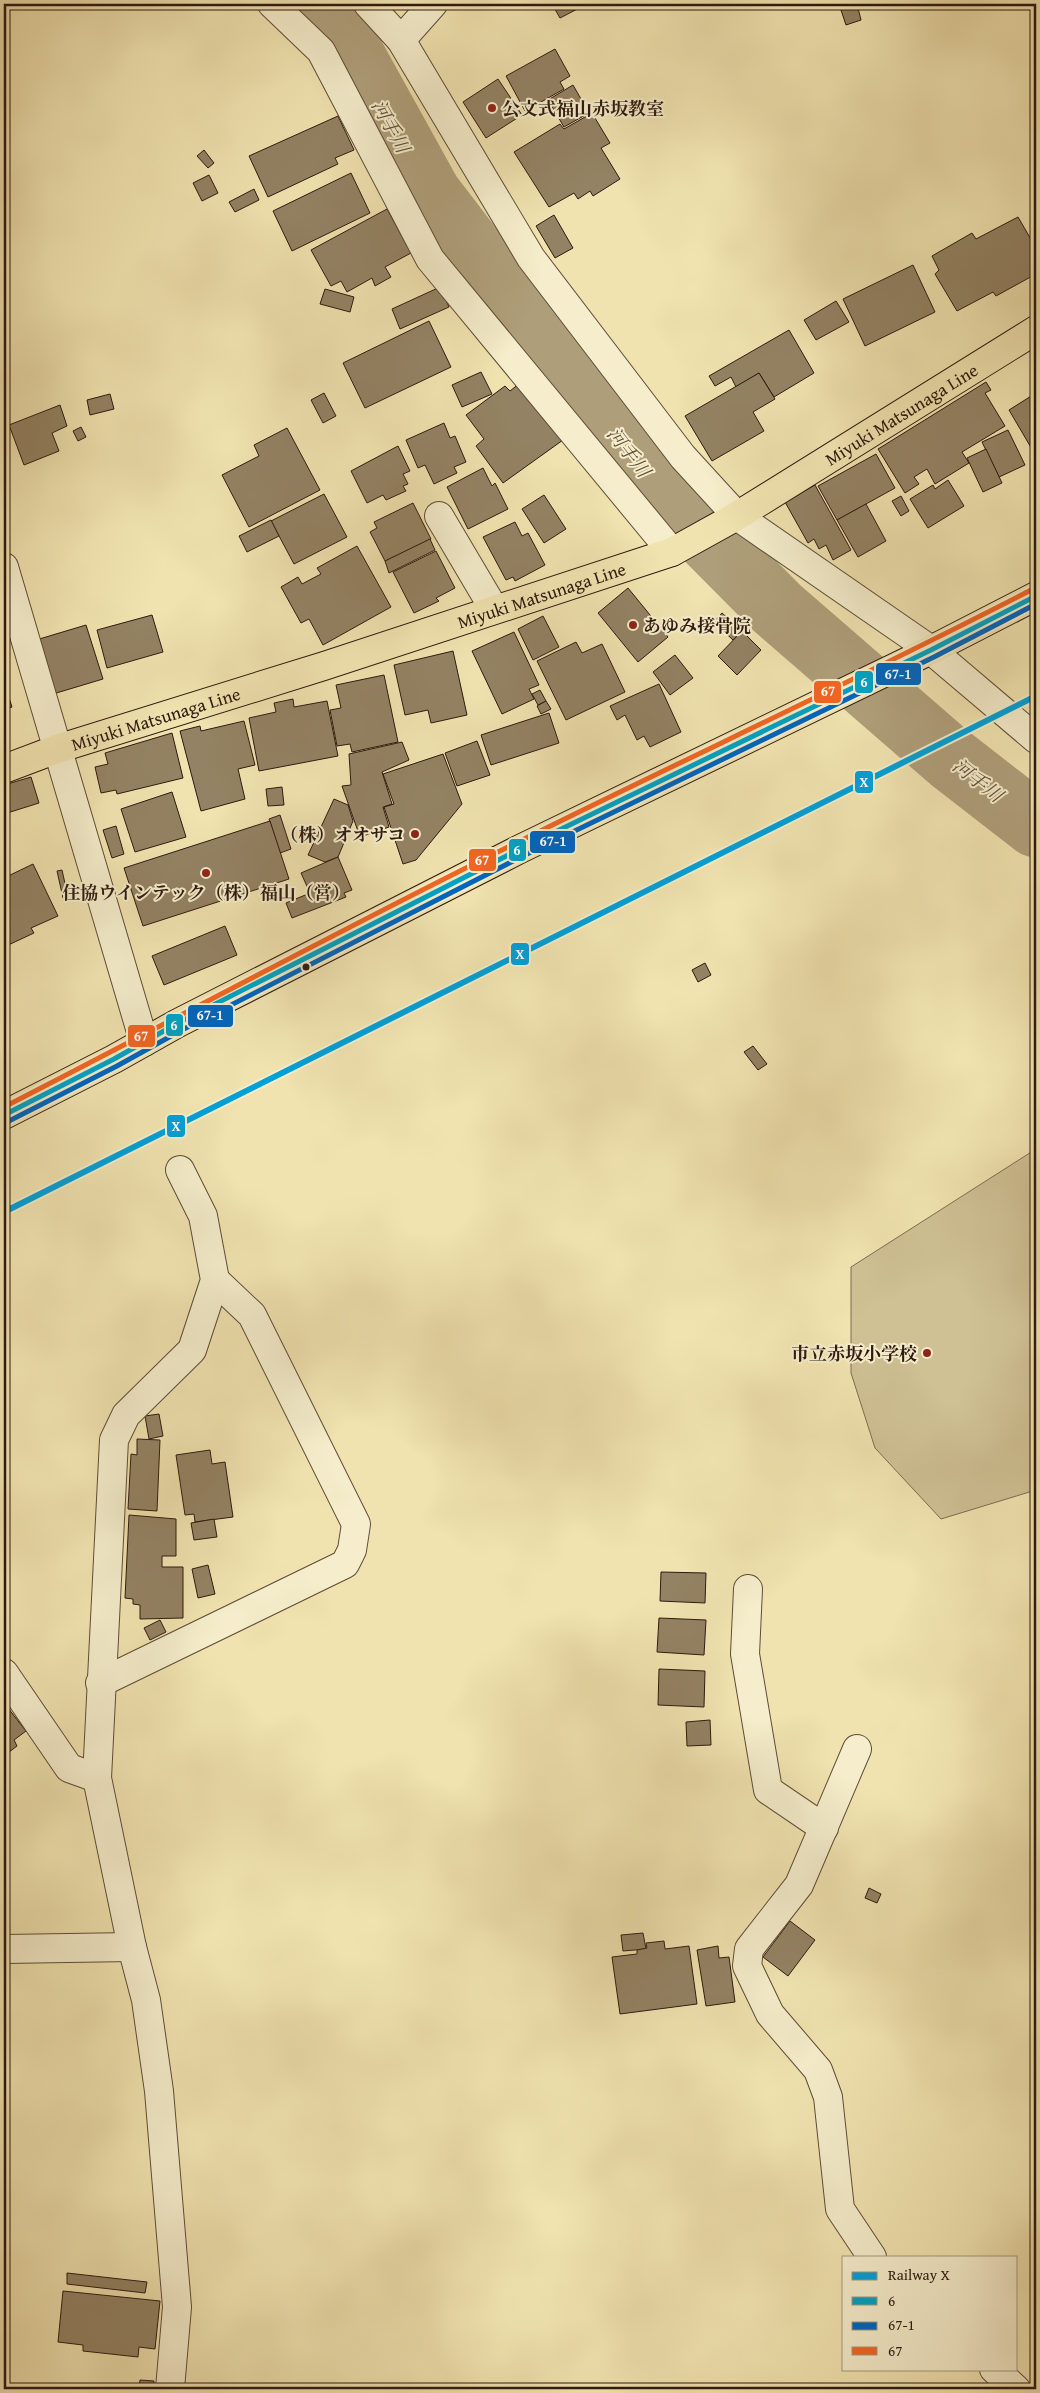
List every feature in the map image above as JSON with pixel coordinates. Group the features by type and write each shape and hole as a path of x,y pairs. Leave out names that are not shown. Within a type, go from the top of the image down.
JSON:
{"main road":[{"name":"Miyuki Matsunaga Line","path":"4,769 57,750 324,666 678,549 731,520 1036,330"},
{"path":"4,1114 187,1018 520,849 903,664 1036,596"}],"street":[{"path":"272,4 321,51 430,259 678,549"},
{"path":"368,4 401,40 531,258 731,520 931,650 1036,739"},
{"path":"401,40 433,4"},
{"path":"440,516 494,609"},
{"path":"4,568 144,1042"},
{"path":"170,2389 176,2307 159,2091 146,2000 132,1947 97,1778 100,1683 114,1440 126,1416 192,1350 215,1280 203,1216 180,1170"},
{"path":"100,1683 345,1564 352,1550 356,1524 252,1315 215,1280"},
{"path":"748,1589 745,1654 768,1790 824,1828"},
{"path":"4,1673 69,1768 97,1778"},
{"path":"857,1749 799,1885 749,1949 747,1966 770,2014 818,2070 828,2097 840,2210 871,2256"},
{"path":"4,1948 132,1947"},
{"path":"995,2370 1016,2389"}],"shaded area":[{"name":"市立赤坂小学校","path":"1036,1149 1036,1490 941,1519 875,1448 851,1373 851,1267"}],"building":[{"path":"552,4 587,4 560,18"},
{"path":"839,4 857,4 861,20 846,25"},
{"path":"555,49 570,76 560,82 564,89 525,111 506,76"},
{"name":"公文式福山赤坂教室","path":"498,79 522,115 486,138 463,102"},
{"path":"573,85 589,113 564,127 548,100"},
{"path":"592,113 610,143 601,148 620,179 593,196 590,191 578,199 574,193 549,207 514,152 560,124 564,129"},
{"path":"338,116 354,150 335,158 338,164 268,197 249,156"},
{"path":"204,150 214,163 208,168 197,156"},
{"path":"351,173 370,213 292,251 273,211"},
{"path":"209,175 218,193 202,201 193,183"},
{"path":"254,189 259,200 235,212 229,202"},
{"path":"387,209 411,253 385,267 391,277 375,286 372,278 347,292 341,281 331,286 311,250"},
{"path":"554,215 573,248 555,258 536,226"},
{"path":"1018,217 1036,248 1036,274 996,296 993,292 957,311 935,274 939,270 932,256 972,233 976,239"},
{"path":"913,265 935,312 865,346 843,299"},
{"path":"440,287 449,307 400,329 392,309"},
{"path":"325,289 354,297 350,312 320,304"},
{"path":"836,301 849,322 816,340 804,320"},
{"path":"429,321 451,367 365,408 343,363"},
{"path":"789,330 814,373 774,397 759,373 736,387 731,377 715,386 709,376"},
{"path":"481,372 492,394 462,407 452,385"},
{"path":"759,373 775,399 753,412 764,431 712,461 685,416"},
{"path":"986,382 991,390 985,393 1005,426 962,452 969,463 935,484 927,469 914,477 919,484 905,493 878,449"},
{"path":"520,383 563,440 503,483 476,446 484,439 466,415 505,386 510,391"},
{"path":"324,393 336,416 323,423 311,400"},
{"path":"1036,393 1036,456 1009,410"},
{"path":"110,394 114,409 90,415 87,400"},
{"path":"60,405 67,426 52,433 59,451 24,465 9,425"},
{"path":"444,423 450,438 455,436 466,462 454,467 457,473 434,484 425,465 418,468 406,440"},
{"path":"81,427 86,437 78,441 73,431"},
{"path":"287,428 320,490 249,527 222,475 259,456 254,445"},
{"path":"1008,430 1025,465 999,477 982,442"},
{"path":"398,446 410,471 403,474 408,484 403,486 406,491 386,500 383,495 367,503 351,471"},
{"path":"986,449 1002,483 983,492 967,458"},
{"path":"876,454 895,488 837,520 818,486"},
{"path":"483,468 492,486 495,483 508,509 468,529 447,487"},
{"path":"948,480 964,506 928,528 910,499 933,485 935,489"},
{"path":"815,485 851,550 833,560 826,545 819,549 814,539 808,543 785,502"},
{"path":"324,494 347,537 294,564 271,521"},
{"path":"544,495 566,529 544,543 522,509"},
{"path":"901,496 909,511 901,516 892,501"},
{"path":"413,503 431,539 385,561 370,532 377,528 374,522"},
{"path":"866,504 886,541 858,557 837,520"},
{"path":"271,520 279,536 247,552 239,536"},
{"path":"515,522 522,536 528,533 545,565 515,581 513,577 506,580 483,537"},
{"path":"430,539 435,550 389,573 385,561"},
{"path":"357,546 391,607 323,645 309,619 301,623 281,587 298,577 302,584 321,574 317,568"},
{"path":"436,551 455,588 436,598 439,601 414,613 393,572"},
{"name":"あゆみ接骨院","path":"628,588 668,637 638,662 598,613"},
{"path":"722,613 742,631 733,640 714,622"},
{"path":"152,615 163,652 107,668 97,630"},
{"path":"543,616 559,647 533,660 518,629"},
{"path":"86,625 103,679 53,694 36,640"},
{"path":"742,631 761,650 737,675 718,656"},
{"path":"514,632 539,685 529,689 534,699 502,714 472,651"},
{"path":"576,642 582,653 602,644 625,692 566,720 537,661"},
{"path":"453,651 467,715 431,723 428,710 405,715 394,665"},
{"path":"675,655 693,678 670,695 653,672"},
{"path":"384,675 398,742 352,752 350,744 337,746 330,710 341,708 336,685"},
{"path":"4,682 12,707 4,710"},
{"path":"659,684 681,732 650,747 644,736 637,740 625,715 617,720 610,706"},
{"path":"540,690 546,701 538,705 532,694"},
{"path":"293,699 294,707 327,701 338,756 259,771 249,718 276,712 274,703"},
{"path":"546,701 551,709 541,714 537,706"},
{"path":"549,713 559,743 491,765 481,735"},
{"path":"244,721 255,765 238,769 245,799 201,811 180,731 200,726 201,731"},
{"path":"172,733 183,778 117,794 116,790 101,793 95,767 108,764 105,753"},
{"path":"477,741 490,775 457,786 445,753"},
{"path":"402,742 409,760 382,772 392,804 383,807 389,827 360,837 342,786 351,785 349,754"},
{"name":"（株）オオサコ","path":"443,754 462,804 416,860 403,864 384,807 394,804 383,774"},
{"path":"31,777 39,803 4,814 4,785"},
{"path":"282,787 284,805 268,806 266,789"},
{"path":"172,792 186,837 135,852 121,809"},
{"path":"334,799 348,805 353,821 338,857 325,862 308,855"},
{"path":"280,815 291,849 280,853 269,819"},
{"name":"住協ウインテック（株）福山（営）","path":"270,821 289,879 143,926 124,868"},
{"path":"116,826 124,854 112,858 103,830"},
{"path":"338,857 352,890 344,893 346,897 292,918 286,903 310,893 301,873"},
{"path":"33,864 58,916 31,928 34,933 4,947 4,878"},
{"path":"62,870 68,897 63,898 57,871"},
{"path":"225,926 237,955 164,985 152,956"},
{"path":"705,963 711,975 698,982 692,970"},
{"path":"753,1046 767,1064 758,1070 744,1052"},
{"path":"159,1414 163,1436 149,1439 145,1416"},
{"path":"137,1439 160,1440 157,1511 128,1509 131,1454 137,1455"},
{"path":"210,1450 212,1464 225,1462 233,1517 195,1522 194,1514 185,1515 176,1455"},
{"path":"129,1515 176,1519 176,1556 162,1556 162,1567 183,1567 183,1618 140,1619 140,1605 133,1604 133,1599 125,1598"},
{"path":"214,1519 217,1537 194,1540 191,1523"},
{"path":"208,1565 215,1594 198,1598 192,1569"},
{"path":"661,1572 706,1573 705,1603 660,1601"},
{"path":"659,1618 706,1620 704,1655 657,1652"},
{"path":"160,1620 166,1632 150,1640 144,1628"},
{"path":"659,1669 705,1671 704,1707 658,1705"},
{"path":"4,1703 26,1731 14,1740 17,1746 4,1756"},
{"path":"710,1720 711,1745 687,1746 686,1722"},
{"path":"869,1888 881,1894 877,1903 865,1898"},
{"path":"790,1921 815,1940 788,1976 763,1957"},
{"path":"643,1933 646,1949 623,1951 621,1935"},
{"path":"664,1941 665,1949 689,1946 697,2004 620,2014 612,1957 637,1954 637,1950 647,1948 646,1943"},
{"path":"718,1946 719,1958 729,1957 735,2002 706,2006 697,1950"},
{"path":"67,2273 147,2282 145,2293 67,2284"},
{"path":"63,2291 160,2301 155,2349 139,2347 138,2357 83,2351 83,2345 58,2342"},
{"path":"140,2380 154,2381 153,2389 139,2389"},
{"path":"5,2386 24,2388 24,2389 4,2389"}],"waterway":[{"name":"河手川","path":"309,4 341,35 429,194 646,476 777,608 951,759 1036,825"}],"rail line":[{"name":"X","path":"4,1212 1036,696"}],"transit line":[{"name":"67","path":"4,1107 453,874 905,654 1033,589"},
{"name":"6","path":"4,1115 114,1059 178,1023 520,849 931,650 1036,596"},
{"name":"67-1","path":"7,1122 117,1066 182,1030 523,856 934,657 1036,604"}],"place":[{"name":"公文式福山赤坂教室","path":"492,108"},
{"name":"あゆみ接骨院","path":"633,625"},
{"name":"（株）オオサコ","path":"415,834"},
{"name":"住協ウインテック（株）福山（営）","path":"206,873"},
{"name":"市立赤坂小学校","path":"927,1353"}]}
